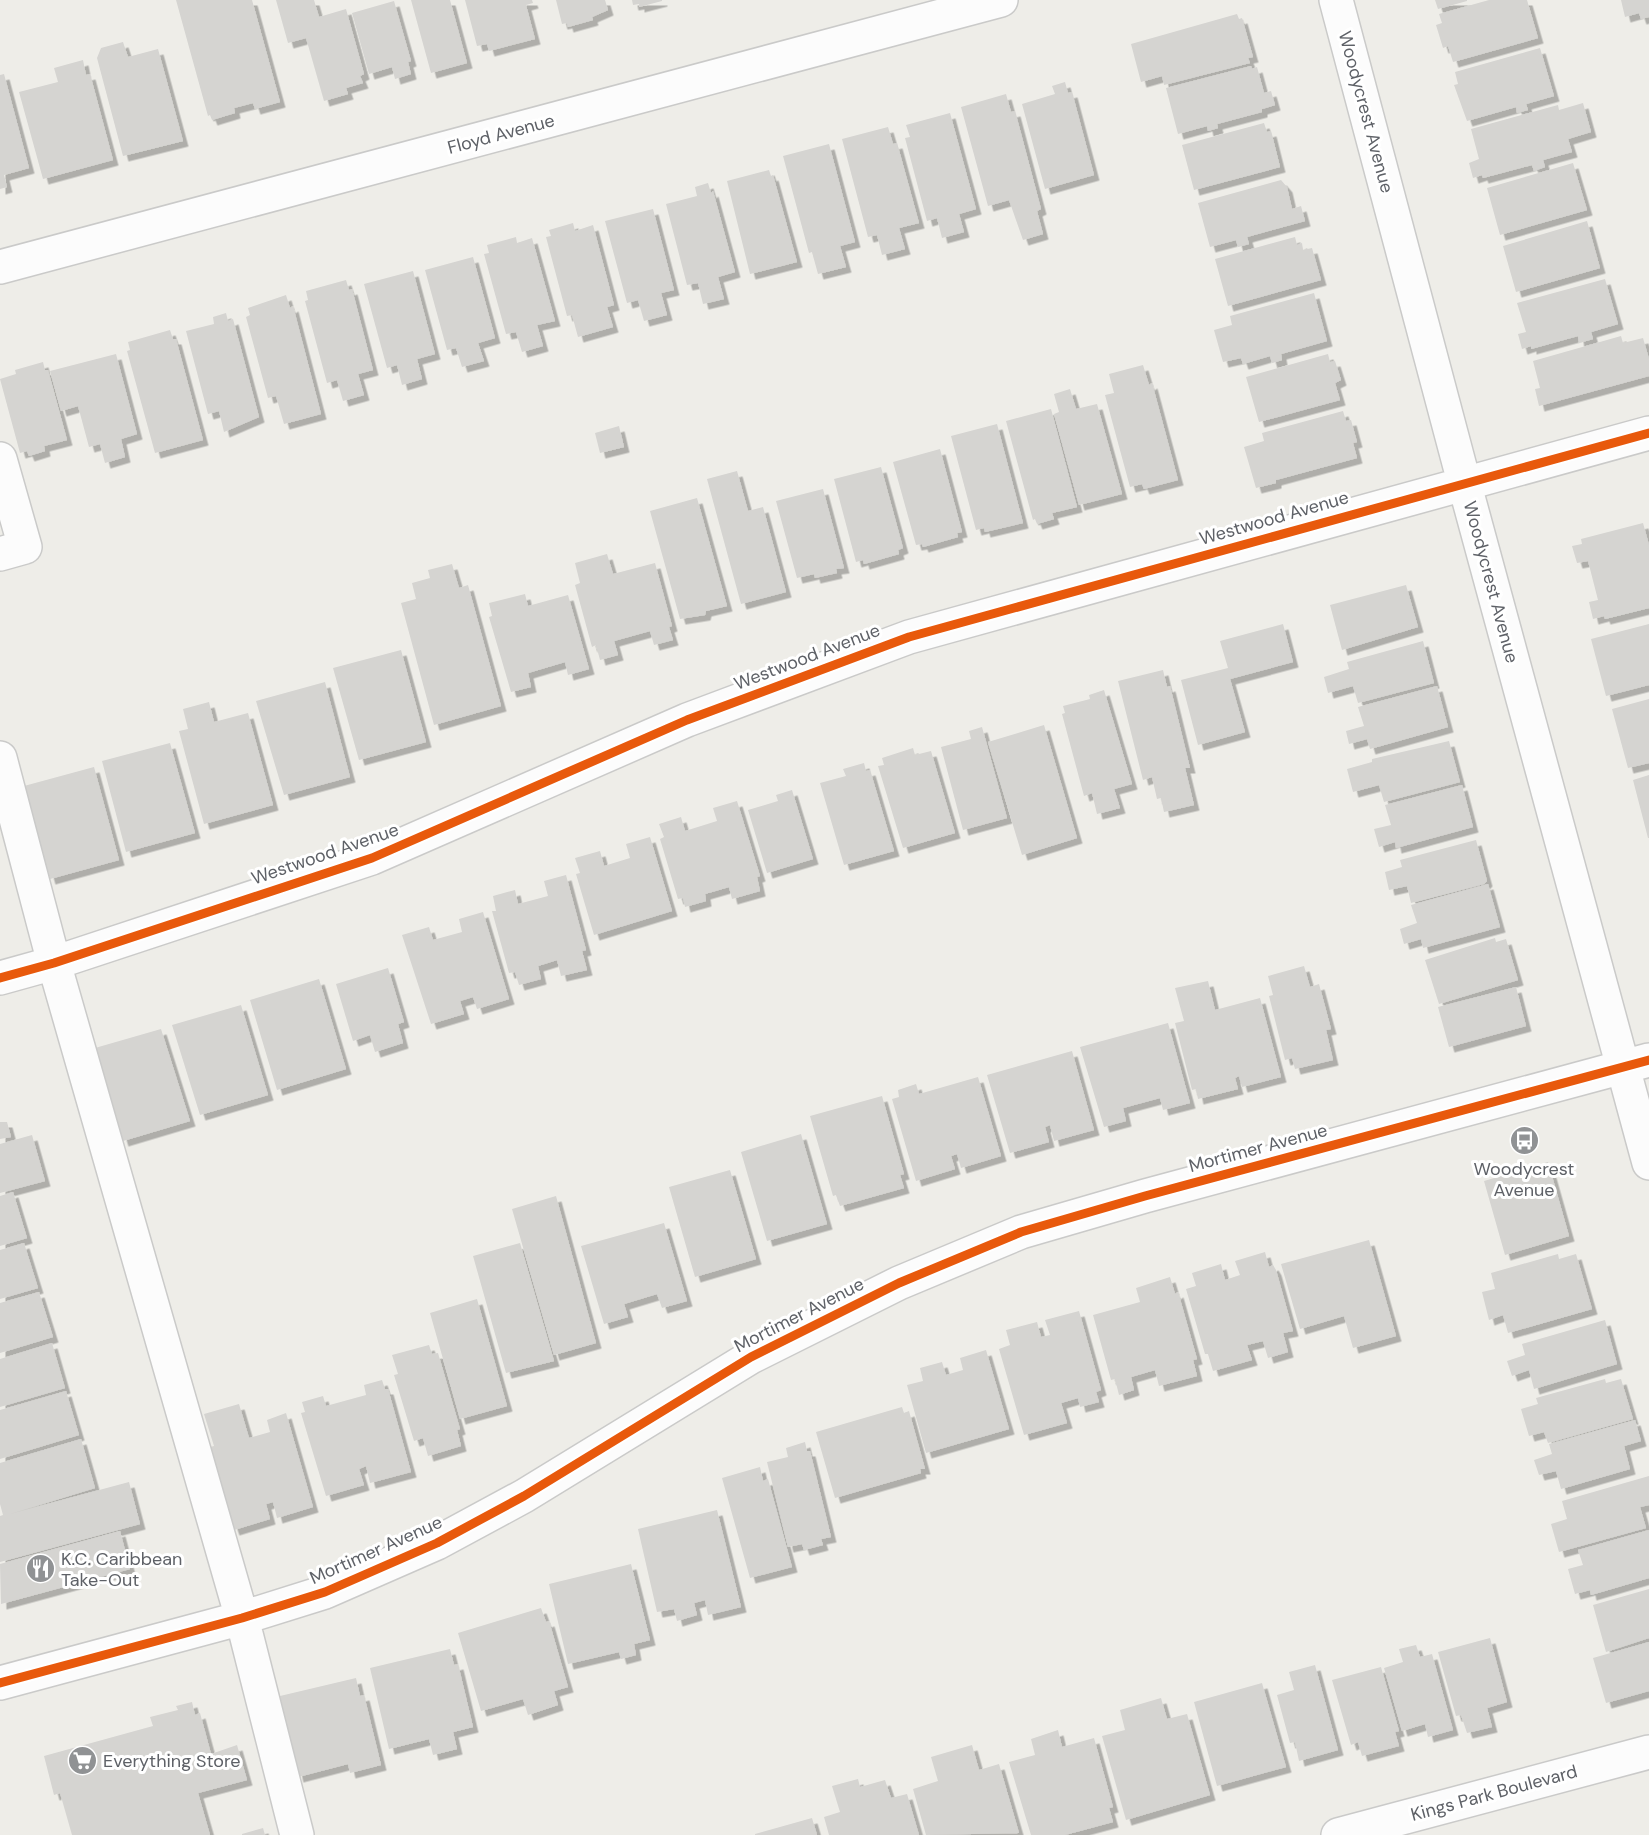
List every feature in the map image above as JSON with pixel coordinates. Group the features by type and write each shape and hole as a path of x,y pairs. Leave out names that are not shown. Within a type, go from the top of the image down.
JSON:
{"street":[{"name":"Floyd Avenue","path":"0,267 1001,0"},
{"name":"Woodycrest Avenue","path":"1336,0 1464,482 1636,1064 1649,1163"},
{"name":"Westwood Avenue","path":"0,978 54,963 372,858 687,720 909,637 1464,482 1649,433"},
{"path":"0,459 25,548 0,554"},
{"path":"0,758 54,963 242,1618 297,1835"},
{"name":"Mortimer Avenue","path":"0,1683 242,1618 325,1592 437,1543 525,1496 751,1357 899,1283 1021,1232 1145,1196 1636,1064"},
{"name":"Kings Park Boulevard","path":"1338,1835 1649,1752"}],"building":[{"path":"176,0 252,0 280,102 255,109 253,103 234,108 235,113 212,120 210,115 208,116"},
{"path":"276,0 314,0 319,17 346,9 364,74 360,76 363,83 346,88 348,94 324,101 306,38 288,43"},
{"path":"411,0 450,0 467,63 431,73"},
{"path":"465,0 532,0 533,3 526,5 535,39 489,51 487,44 477,46"},
{"path":"556,0 605,0 608,10 592,17 593,20 568,27 567,23 562,24"},
{"path":"632,0 662,1 639,7 639,4 633,5"},
{"path":"1435,0 1467,0 1467,1 1438,9"},
{"path":"1489,0 1527,0 1538,38 1453,62 1448,46 1443,48 1436,25 1442,23 1439,14"},
{"path":"1621,0 1649,0 1649,17 1641,19 1639,13 1625,17"},
{"path":"394,1 411,61 408,62 411,74 395,79 392,67 369,74 352,13"},
{"path":"1237,14 1239,19 1242,18 1253,57 1248,58 1250,63 1164,85 1162,76 1141,82 1131,44"},
{"path":"123,42 128,57 158,49 183,141 123,156 97,58 101,48"},
{"path":"1540,48 1554,96 1526,104 1528,110 1517,113 1516,107 1467,121 1454,85 1458,84 1455,72"},
{"path":"83,60 86,75 90,74 113,160 43,179 19,92 58,82 54,68"},
{"path":"1251,66 1252,69 1257,67 1264,93 1271,91 1275,105 1262,109 1262,112 1217,124 1218,128 1208,131 1207,126 1178,134 1166,88"},
{"path":"4,74 29,168 4,175 7,187 0,189 0,75"},
{"path":"1065,82 1068,93 1072,92 1094,175 1045,189 1022,104 1055,94 1052,86"},
{"path":"1006,94 1011,112 1015,111 1041,209 1037,211 1043,234 1023,240 1009,200 988,206 961,107"},
{"path":"1583,103 1591,132 1568,139 1572,152 1543,160 1545,167 1534,171 1532,165 1483,178 1482,175 1473,178 1469,163 1479,159 1471,129 1558,105 1559,110"},
{"path":"950,113 976,209 959,214 964,232 942,238 937,218 927,221 905,138 910,137 906,125"},
{"path":"1264,123 1267,132 1271,131 1280,167 1194,190 1182,145"},
{"path":"888,127 893,144 897,143 919,223 899,228 905,249 882,255 877,235 868,237 842,139"},
{"path":"829,144 855,242 840,246 846,267 818,274 812,252 809,253 783,156"},
{"path":"1573,163 1587,210 1500,235 1487,188"},
{"path":"769,170 771,176 773,175 797,262 750,274 727,181"},
{"path":"1281,180 1287,187 1292,209 1301,206 1305,221 1247,237 1249,244 1238,247 1236,240 1210,247 1198,203"},
{"path":"708,183 711,193 713,191 735,272 718,277 724,299 703,304 698,283 687,285 666,204 697,196 695,187"},
{"path":"653,209 674,290 661,293 667,315 644,321 638,300 627,303 605,221"},
{"path":"1587,221 1600,268 1516,292 1503,246"},
{"path":"573,223 575,231 593,225 614,305 607,307 613,327 578,337 572,315 567,316 546,237 551,236 549,230"},
{"path":"516,237 517,243 532,238 555,321 537,325 543,346 522,352 516,332 506,334 484,254 489,253 487,245"},
{"path":"1295,237 1297,245 1302,243 1303,250 1312,248 1321,280 1228,306 1215,259"},
{"path":"473,257 495,338 478,343 484,361 462,367 456,348 447,350 425,270"},
{"path":"413,271 435,354 417,359 422,379 402,385 397,365 387,368 364,284"},
{"path":"1605,279 1618,324 1591,332 1593,339 1579,343 1578,336 1531,349 1531,346 1522,349 1518,334 1526,332 1517,303"},
{"path":"346,280 349,290 352,289 373,370 358,374 364,395 343,401 337,380 327,383 305,301 308,300 306,291"},
{"path":"1314,293 1327,341 1281,354 1282,360 1272,363 1270,356 1243,364 1241,358 1223,362 1214,330 1232,325 1230,316"},
{"path":"286,295 290,308 293,306 321,414 284,424 276,396 268,398 246,317 250,315 248,308"},
{"path":"226,313 228,321 233,319 259,417 224,432 219,411 208,414 186,331 214,324 213,317"},
{"path":"170,330 173,339 176,339 203,440 155,453 127,351 130,350 128,342"},
{"path":"1621,336 1623,343 1643,338 1649,359 1649,376 1539,406 1535,389 1540,388 1533,361"},
{"path":"116,354 137,434 121,439 125,457 105,463 100,444 89,447 78,406 61,411 50,371"},
{"path":"1328,354 1330,362 1335,361 1341,380 1335,383 1340,400 1259,422 1246,377"},
{"path":"43,362 45,370 48,370 67,440 44,446 45,451 29,456 27,451 20,453 0,379 16,374 15,370"},
{"path":"1143,365 1149,385 1152,383 1178,480 1144,489 1142,484 1130,487 1105,395 1114,393 1109,374"},
{"path":"1070,389 1076,409 1097,404 1122,494 1079,505 1054,414 1059,412 1054,394"},
{"path":"1051,409 1077,507 1052,513 1054,519 1037,524 1035,519 1033,520 1006,421"},
{"path":"1343,411 1346,421 1351,420 1357,442 1353,443 1357,458 1276,480 1276,483 1256,488 1244,447 1264,441 1262,433"},
{"path":"997,424 1023,523 985,532 984,528 976,530 951,436"},
{"path":"619,426 624,447 600,453 595,433"},
{"path":"940,449 962,532 957,533 958,537 923,547 922,544 916,545 893,462"},
{"path":"881,467 903,548 898,550 899,554 864,564 863,560 856,562 834,479"},
{"path":"737,471 748,511 763,507 786,592 741,604 707,479"},
{"path":"823,489 844,568 836,569 837,573 815,578 814,574 797,578 776,501"},
{"path":"697,498 727,606 706,611 705,615 680,619 650,511"},
{"path":"1643,523 1649,545 1649,608 1605,619 1604,616 1593,619 1589,602 1598,600 1588,561 1577,563 1572,546 1582,544 1581,539"},
{"path":"607,554 613,574 655,563 672,626 669,627 673,640 654,645 650,631 614,641 618,655 600,660 596,645 592,647 575,585 580,583 575,563"},
{"path":"452,564 459,588 468,585 501,706 434,725 401,603 416,599 412,583 430,578 428,570"},
{"path":"1406,585 1418,627 1342,650 1330,605"},
{"path":"525,594 528,606 568,595 589,669 568,675 565,662 528,673 531,687 511,692 489,617 492,616 489,603"},
{"path":"1283,624 1293,662 1230,679 1245,732 1198,745 1181,680 1228,668 1220,641"},
{"path":"1649,624 1649,685 1606,696 1591,639"},
{"path":"1423,641 1434,683 1358,703 1353,686 1328,693 1324,677 1349,669 1347,662"},
{"path":"401,650 426,742 359,760 333,668"},
{"path":"1163,670 1167,687 1170,686 1190,768 1185,768 1194,805 1164,812 1161,798 1157,799 1152,777 1143,780 1118,681"},
{"path":"325,682 350,777 284,795 256,701"},
{"path":"1437,686 1448,727 1370,749 1367,739 1349,744 1346,731 1364,726 1358,707"},
{"path":"1104,690 1132,784 1114,789 1120,808 1097,814 1092,793 1084,796 1062,714 1065,713 1063,706 1090,699 1089,695"},
{"path":"1649,699 1649,763 1628,768 1612,709"},
{"path":"209,702 214,722 248,713 273,805 204,824 179,731 188,729 183,709"},
{"path":"1044,725 1077,838 1022,855 988,742"},
{"path":"982,727 1007,818 963,830 941,747 971,739 969,731"},
{"path":"1449,741 1460,782 1384,802 1379,785 1353,792 1347,769 1372,762 1372,759"},
{"path":"170,743 195,833 126,852 102,761"},
{"path":"913,748 915,755 931,751 955,833 903,848 878,766 884,765 882,758"},
{"path":"864,763 866,771 870,770 894,851 844,865 820,783 846,776 843,769"},
{"path":"94,767 119,860 50,879 24,786"},
{"path":"1649,775 1649,838 1648,838 1633,780"},
{"path":"1462,785 1473,827 1396,848 1395,842 1379,847 1374,829 1391,825 1385,805"},
{"path":"792,790 813,859 767,873 748,810 778,801 776,795"},
{"path":"737,801 760,876 757,877 760,891 732,899 729,887 705,894 706,901 685,907 683,898 678,899 660,839 664,837 659,824 681,817 685,831 717,821 713,808"},
{"path":"650,837 672,911 594,935 576,874 580,873 575,858 600,851 604,866 630,858 626,844"},
{"path":"1476,840 1487,881 1484,884 1411,903 1407,886 1389,890 1385,872 1402,867 1400,860"},
{"path":"566,875 586,950 582,951 587,970 561,976 557,960 538,966 541,979 519,985 515,972 509,973 492,911 496,911 493,896 515,890 518,904 548,896 544,881"},
{"path":"1488,884 1500,927 1423,948 1421,939 1404,944 1400,929 1417,923 1411,905"},
{"path":"483,912 509,999 477,1009 473,997 460,1001 464,1014 431,1024 402,935 429,927 433,940 462,932 459,919"},
{"path":"1495,938 1496,942 1506,939 1518,980 1439,1004 1425,960"},
{"path":"1304,966 1310,987 1319,984 1331,1029 1326,1030 1333,1060 1295,1069 1292,1058 1285,1060 1269,996 1273,995 1268,976"},
{"path":"388,968 404,1022 398,1024 403,1043 375,1052 370,1035 353,1041 336,984"},
{"path":"319,979 346,1069 277,1090 250,1000"},
{"path":"1208,981 1215,1010 1260,998 1281,1077 1242,1087 1239,1076 1235,1078 1238,1089 1198,1099 1196,1089 1192,1090 1175,1023 1184,1021 1175,988"},
{"path":"1516,987 1526,1026 1449,1047 1438,1007"},
{"path":"241,1005 268,1095 200,1115 172,1025"},
{"path":"1168,1023 1190,1103 1163,1110 1160,1098 1123,1108 1126,1121 1104,1127 1080,1047"},
{"path":"161,1029 190,1121 123,1141 95,1048"},
{"path":"1072,1051 1094,1130 1054,1141 1050,1125 1045,1127 1049,1142 1010,1153 987,1075"},
{"path":"978,1077 1001,1156 961,1168 957,1154 951,1156 955,1169 916,1181 892,1099 899,1097 898,1090 916,1084 919,1094"},
{"path":"882,1096 904,1174 900,1175 904,1188 840,1206 836,1195 833,1196 810,1116"},
{"path":"0,1122 7,1122 11,1137 0,1139"},
{"path":"801,1134 827,1224 767,1241 741,1152"},
{"path":"32,1135 45,1181 0,1193 0,1144"},
{"path":"1548,1162 1569,1236 1505,1255 1484,1181"},
{"path":"730,1170 756,1259 695,1277 669,1187"},
{"path":"13,1192 27,1238 0,1246 0,1196"},
{"path":"556,1196 596,1343 554,1355 512,1209"},
{"path":"664,1223 687,1301 662,1308 657,1294 624,1304 628,1317 604,1324 581,1246"},
{"path":"1369,1240 1396,1336 1353,1348 1344,1316 1300,1329 1281,1264"},
{"path":"24,1243 38,1288 0,1299 0,1250"},
{"path":"520,1243 554,1361 506,1373 473,1256"},
{"path":"1265,1252 1269,1267 1273,1265 1276,1270 1293,1331 1283,1333 1288,1352 1268,1358 1263,1341 1247,1345 1252,1360 1213,1371 1208,1354 1205,1354 1186,1289 1196,1286 1192,1273 1221,1264 1225,1280 1240,1275 1235,1261"},
{"path":"1558,1254 1559,1259 1576,1254 1592,1309 1508,1333 1503,1315 1489,1320 1482,1292 1495,1289 1491,1273"},
{"path":"1170,1277 1175,1294 1178,1292 1197,1359 1193,1360 1197,1376 1159,1386 1155,1370 1131,1377 1134,1390 1119,1395 1115,1379 1111,1380 1093,1315 1140,1302 1136,1288"},
{"path":"39,1292 53,1337 0,1353 0,1303"},
{"path":"477,1299 507,1406 460,1419 430,1313"},
{"path":"1079,1311 1101,1390 1096,1392 1099,1402 1080,1407 1078,1398 1061,1403 1067,1423 1024,1435 999,1349 1010,1345 1006,1330 1037,1322 1041,1337 1050,1335 1045,1320"},
{"path":"1605,1320 1617,1364 1534,1389 1529,1370 1512,1376 1507,1361 1525,1355 1522,1344"},
{"path":"52,1343 65,1388 0,1407 0,1359"},
{"path":"429,1345 432,1354 438,1353 460,1429 457,1430 461,1446 428,1456 423,1438 414,1441 394,1375 398,1374 392,1355"},
{"path":"986,1350 1009,1429 926,1453 907,1385 923,1381 920,1368 942,1362 946,1375 963,1370 960,1358"},
{"path":"1605,1379 1606,1383 1621,1379 1633,1419 1548,1443 1544,1432 1529,1436 1521,1409 1538,1404 1536,1398"},
{"path":"382,1380 385,1389 388,1389 411,1472 370,1483 366,1466 359,1469 364,1485 326,1496 301,1413 305,1412 302,1402 323,1396 326,1406 366,1395 364,1385"},
{"path":"66,1391 79,1435 0,1459 0,1410"},
{"path":"239,1404 249,1438 270,1432 267,1420 286,1413 313,1507 277,1518 273,1502 266,1504 270,1519 234,1530 206,1448 214,1446 204,1414"},
{"path":"902,1407 904,1413 909,1411 925,1469 920,1469 921,1473 835,1498 816,1432"},
{"path":"1635,1420 1641,1441 1624,1446 1630,1469 1561,1489 1556,1471 1539,1475 1534,1460 1552,1454 1549,1444"},
{"path":"81,1439 95,1488 10,1514 129,1482 140,1524 0,1562 0,1516 3,1515 0,1504 0,1463"},
{"path":"805,1442 807,1451 810,1451 831,1537 821,1539 823,1545 804,1550 802,1544 788,1547 767,1462 788,1457 786,1448"},
{"path":"760,1467 763,1481 768,1479 792,1567 750,1578 722,1478"},
{"path":"1649,1476 1649,1505 1640,1507 1646,1528 1559,1552 1551,1524 1567,1519 1562,1501"},
{"path":"717,1510 741,1607 708,1615 705,1600 694,1603 697,1615 677,1621 674,1609 657,1612 638,1529"},
{"path":"1649,1530 1649,1578 1591,1595 1590,1590 1575,1594 1568,1569 1583,1565 1578,1550"},
{"path":"120,1531 130,1569 1,1604 0,1564"},
{"path":"631,1564 650,1640 634,1644 636,1655 621,1659 619,1652 568,1664 549,1584"},
{"path":"1649,1589 1649,1638 1606,1652 1593,1605"},
{"path":"541,1608 546,1622 549,1621 568,1687 554,1691 558,1705 528,1715 523,1699 481,1711 458,1633"},
{"path":"1490,1638 1507,1702 1487,1708 1492,1727 1467,1733 1461,1715 1456,1716 1438,1652"},
{"path":"1649,1642 1649,1691 1606,1703 1593,1658"},
{"path":"1416,1645 1420,1657 1432,1654 1453,1730 1428,1737 1425,1724 1402,1731 1384,1668 1403,1662 1399,1649"},
{"path":"450,1649 454,1665 458,1664 473,1727 453,1732 457,1749 433,1755 429,1739 389,1749 370,1668"},
{"path":"1315,1665 1338,1750 1299,1761 1295,1742 1290,1743 1277,1695 1294,1690 1289,1672"},
{"path":"1381,1667 1399,1731 1395,1732 1399,1746 1362,1756 1358,1742 1351,1745 1332,1680"},
{"path":"356,1678 360,1696 364,1695 381,1765 350,1773 348,1764 298,1777 280,1696"},
{"path":"1262,1683 1286,1767 1217,1786 1194,1702"},
{"path":"1161,1698 1167,1719 1187,1714 1210,1795 1126,1820 1102,1736 1125,1730 1120,1710"},
{"path":"192,1702 195,1715 200,1713 211,1754 237,1745 247,1780 198,1793 210,1835 72,1835 60,1793 54,1795 44,1756 153,1726 150,1717 178,1710 176,1706"},
{"path":"1058,1730 1062,1747 1094,1738 1113,1807 1109,1808 1113,1822 1065,1835 1031,1835 1009,1762 1035,1755 1031,1739"},
{"path":"972,1745 979,1770 999,1764 1019,1833 926,1835 913,1789 938,1781 931,1757"},
{"path":"858,1779 860,1787 885,1780 891,1798 907,1794 919,1835 829,1835 824,1817 840,1812 832,1786"},
{"path":"812,1818 817,1835 755,1835 755,1834"},
{"path":"263,1828 265,1835 242,1835 242,1834"}],"cycle path":[{"path":"0,978 54,963 372,858 687,720 909,637 1649,433"},
{"path":"0,1683 242,1618 325,1592 437,1543 524,1496 751,1357 899,1283 1021,1232 1145,1196 1649,1060"}],"place":[{"name":"Woodycrest Avenue","path":"1524,1140"},
{"name":"K.C. Caribbean Take-Out","path":"40,1569"},
{"name":"Everything Store","path":"82,1761"}]}
